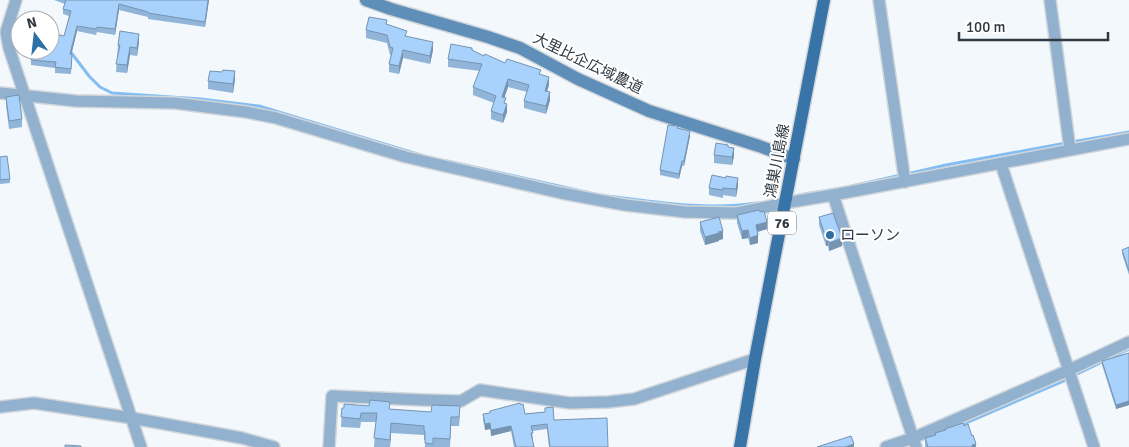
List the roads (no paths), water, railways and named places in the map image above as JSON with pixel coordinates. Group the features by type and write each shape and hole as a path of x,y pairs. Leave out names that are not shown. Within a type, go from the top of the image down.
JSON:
{"main road":[{"name":"鴻巣川島線","path":"740,447 755,359 824,0"}],"street":[{"path":"16,0 6,32 6,38 141,447"},
{"name":"大里比企広域農道","path":"366,0 520,48 578,79 649,110 794,159"},
{"path":"879,0 905,182"},
{"path":"1050,0 1070,150"},
{"path":"0,93 76,101 175,103 236,111 276,118 406,157 562,193 625,205 684,212 737,213 1129,138"},
{"path":"1000,164 1094,447"},
{"path":"833,195 914,443"},
{"path":"886,447 914,443 1129,342"},
{"path":"329,447 332,396 461,401 480,390 570,403 608,402 634,399 755,359"},
{"path":"0,407 34,403 242,438 274,447"}],"waterway":[{"path":"70,51 89,76 100,87 112,93 201,99 259,106 424,156"},
{"path":"1072,142 1129,132"},
{"path":"907,174 1066,143"},
{"path":"447,161 590,193"},
{"path":"799,195 848,187 901,175"},
{"path":"599,195 697,206 757,203"},
{"path":"1073,376 1129,349"},
{"path":"961,425 1068,379"}],"place":[{"name":"ローソン","path":"830,235"}]}
